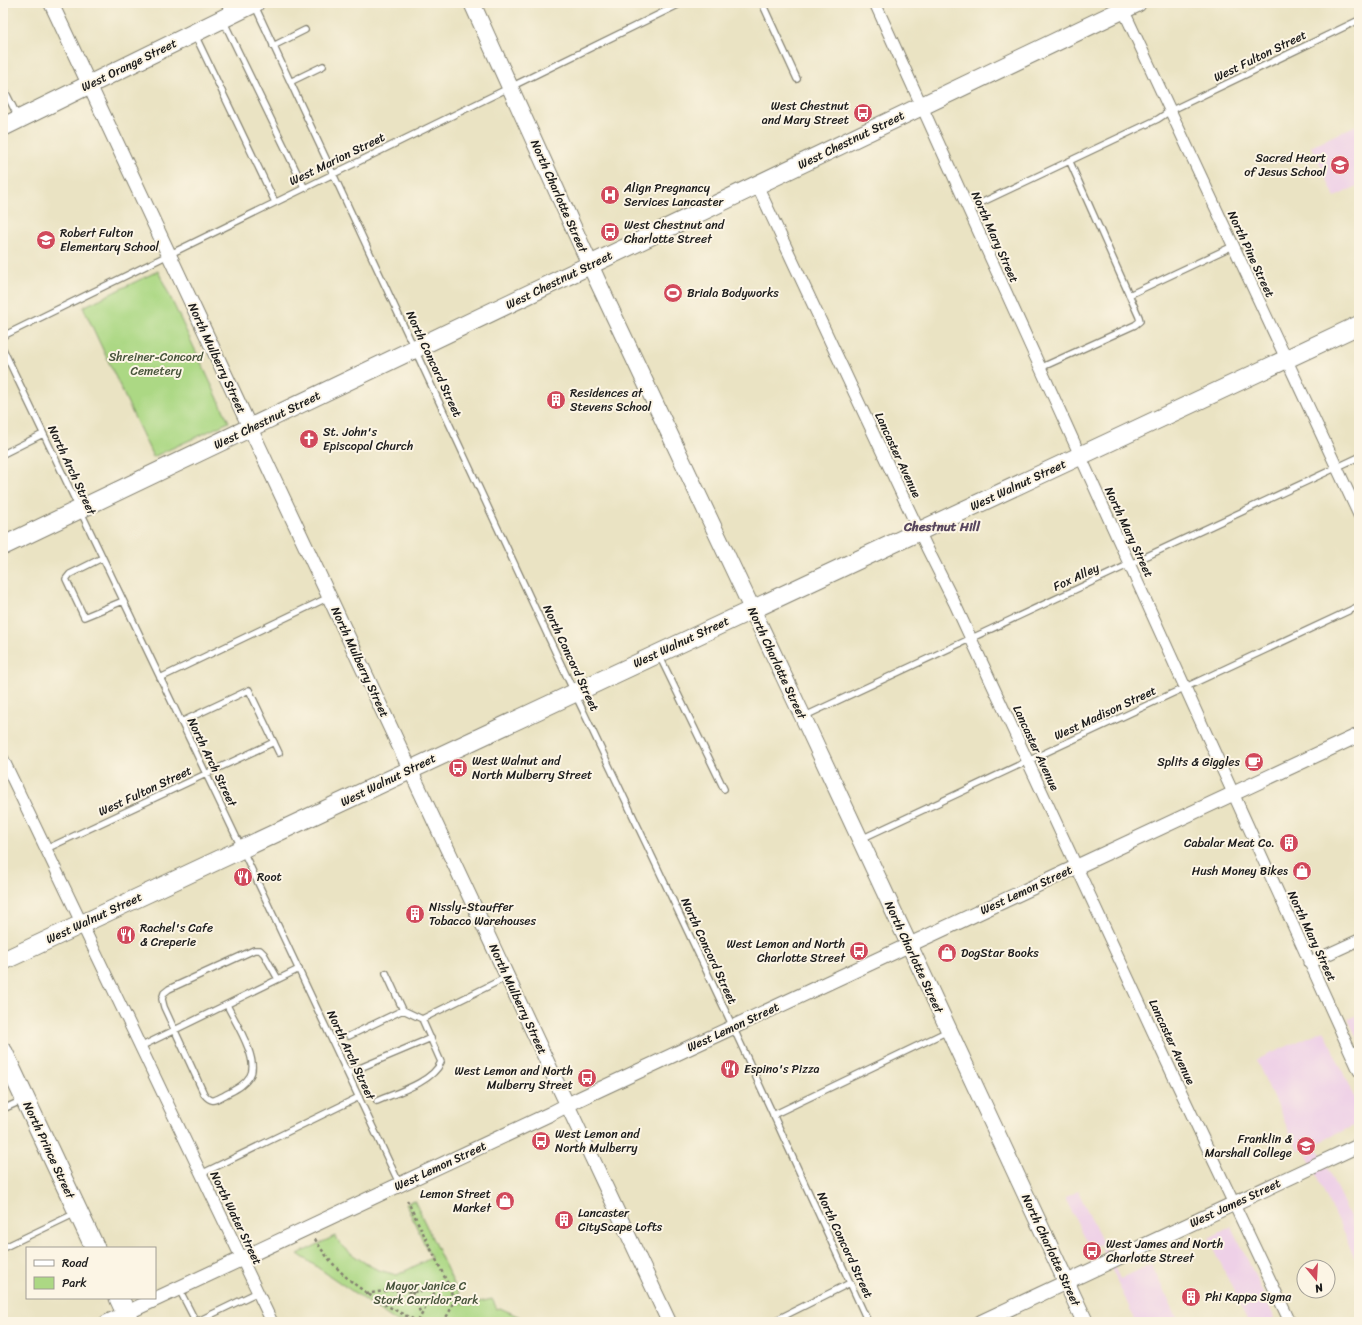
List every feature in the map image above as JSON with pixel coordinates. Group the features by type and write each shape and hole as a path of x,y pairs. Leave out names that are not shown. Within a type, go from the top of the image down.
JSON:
{"highway":[{"name":"North Prince Street","path":"3,1052 95,1247"}],"main road":[{"name":"West Orange Street","path":"3,127 194,33 226,12 254,3"},
{"name":"North Charlotte Street","path":"472,3 590,265 803,717 948,1031 1085,1322"},
{"name":"West Chestnut Street","path":"3,546 922,106 1127,5"},
{"name":"West Walnut Street","path":"3,961 1359,325"}],"street":[{"name":"North Mulberry Street","path":"51,3 669,1322"},
{"name":"North Mary Street","path":"875,3 1130,564 1184,688 1309,963 1355,1050 1359,1071"},
{"name":"North Pine Street","path":"1127,5 1170,111 1285,359 1338,467 1359,515"},
{"name":"Lancaster Avenue","path":"757,185 919,531 971,638 1027,761 1290,1322"},
{"name":"West Lemon Street","path":"156,1298 309,1228 1076,866 1359,735"},
{"name":"North Water Street","path":"3,759 272,1322"},
{"path":"1309,963 1359,940"},
{"name":"West James Street","path":"981,1322 1359,1145"},
{"name":"West Lemon Street","path":"107,1322 125,1311 154,1299"}],"lane":[{"name":"North Concord Street","path":"254,3 574,692 733,1027 868,1322"},
{"name":"West Marion Street","path":"3,336 304,187 682,3"},
{"path":"762,3 797,79"},
{"path":"226,12 304,187"},
{"name":"West Fulton Street","path":"968,209 1070,162 1158,119 1170,111 1359,20"},
{"path":"273,46 306,30"},
{"path":"194,33 275,202"},
{"path":"290,82 323,66"},
{"path":"3,86 19,119"},
{"path":"1040,368 1135,325 1140,321 1140,317 1070,162"},
{"path":"1130,295 1233,246"},
{"name":"North Arch Street","path":"3,349 299,969 400,1185"},
{"path":"3,454 43,434"},
{"name":"Fox Alley","path":"803,717 1359,458"},
{"path":"102,558 70,574 66,579 84,617 123,601"},
{"path":"160,678 329,597"},
{"name":"West Madison Street","path":"859,840 1359,606"},
{"path":"658,653 724,789"},
{"path":"181,722 249,690 279,753"},
{"name":"West Fulton Street","path":"46,849 274,742"},
{"path":"227,1005 249,1050 252,1067 251,1075 241,1086 214,1100 209,1100 204,1094 164,1007 162,999 164,993 169,989 254,950 260,950 264,954 278,980"},
{"path":"140,1047 299,969"},
{"path":"377,1101 424,1081 438,1068 441,1062 422,1019 403,1010 386,973"},
{"path":"422,1019 508,977"},
{"path":"349,1036 403,1010"},
{"path":"773,1115 948,1031"},
{"path":"348,1073 431,1038"},
{"path":"201,1174 359,1097"},
{"path":"3,1110 25,1099"},
{"path":"3,1248 78,1212"},
{"path":"772,1322 850,1283"},
{"path":"179,1289 196,1322 258,1292"}],"path":[{"path":"407,1200 451,1290 453,1304 443,1322"},
{"path":"309,1228 322,1251 332,1263 366,1294 419,1322 430,1298 439,1288"},
{"path":"366,1294 389,1290 412,1292 429,1290 448,1284"},
{"path":"412,1292 422,1315"}],"shaded area":[{"name":"Sacred Heart of Jesus School","path":"1359,124 1359,185 1335,197 1311,146"},
{"path":"1359,1014 1359,1037 1357,1038 1348,1019"},
{"name":"Franklin & Marshall College","path":"1324,1030 1359,1108 1359,1123 1316,1144 1359,1236 1359,1267 1304,1149 1298,1151 1256,1060"},
{"path":"1078,1191 1120,1279 1151,1264 1179,1322 1136,1322 1100,1244 1090,1248 1065,1198"},
{"path":"1232,1226 1275,1319 1268,1322 1248,1322 1209,1238"}],"green space":[{"name":"Shreiner-Concord Cemetery","path":"158,271 229,422 153,457 83,307"},
{"name":"Mayor Janice C Stork Corridor Park","path":"414,1200 463,1303 475,1303 492,1299 497,1309 500,1308 531,1322 397,1322 298,1254 335,1236 348,1251 360,1260 378,1270 397,1275 431,1258 406,1204"}],"place":[{"name":"West Chestnut and Mary Street","path":"863,113"},
{"name":"Sacred Heart of Jesus School","path":"1340,165"},
{"name":"Align Pregnancy Services Lancaster","path":"610,195"},
{"name":"West Chestnut and Charlotte Street","path":"610,232"},
{"name":"Robert Fulton Elementary School","path":"46,240"},
{"name":"Briala Bodyworks","path":"673,293"},
{"name":"Residences at Stevens School","path":"556,400"},
{"name":"St. John's Episcopal Church","path":"309,439"},
{"name":"Splits & Giggles","path":"1254,762"},
{"name":"West Walnut and North Mulberry Street","path":"458,768"},
{"name":"Cabalar Meat Co.","path":"1289,843"},
{"name":"Hush Money Bikes","path":"1302,871"},
{"name":"Root","path":"243,877"},
{"name":"Nissly-Stauffer Tobacco Warehouses","path":"415,914"},
{"name":"Rachel's Cafe & Creperie","path":"126,935"},
{"name":"West Lemon and North Charlotte Street","path":"859,951"},
{"name":"DogStar Books","path":"947,953"},
{"name":"Espino's Pizza","path":"730,1069"},
{"name":"West Lemon and North Mulberry Street","path":"587,1078"},
{"name":"West Lemon and North Mulberry","path":"541,1141"},
{"name":"Franklin & Marshall College","path":"1306,1146"},
{"name":"Lemon Street Market","path":"505,1201"},
{"name":"Lancaster CityScape Lofts","path":"564,1220"},
{"name":"West James and North Charlotte Street","path":"1092,1251"},
{"name":"Phi Kappa Sigma","path":"1191,1297"}],"district":[{"name":"Chestnut Hill","path":"942,526"}]}
